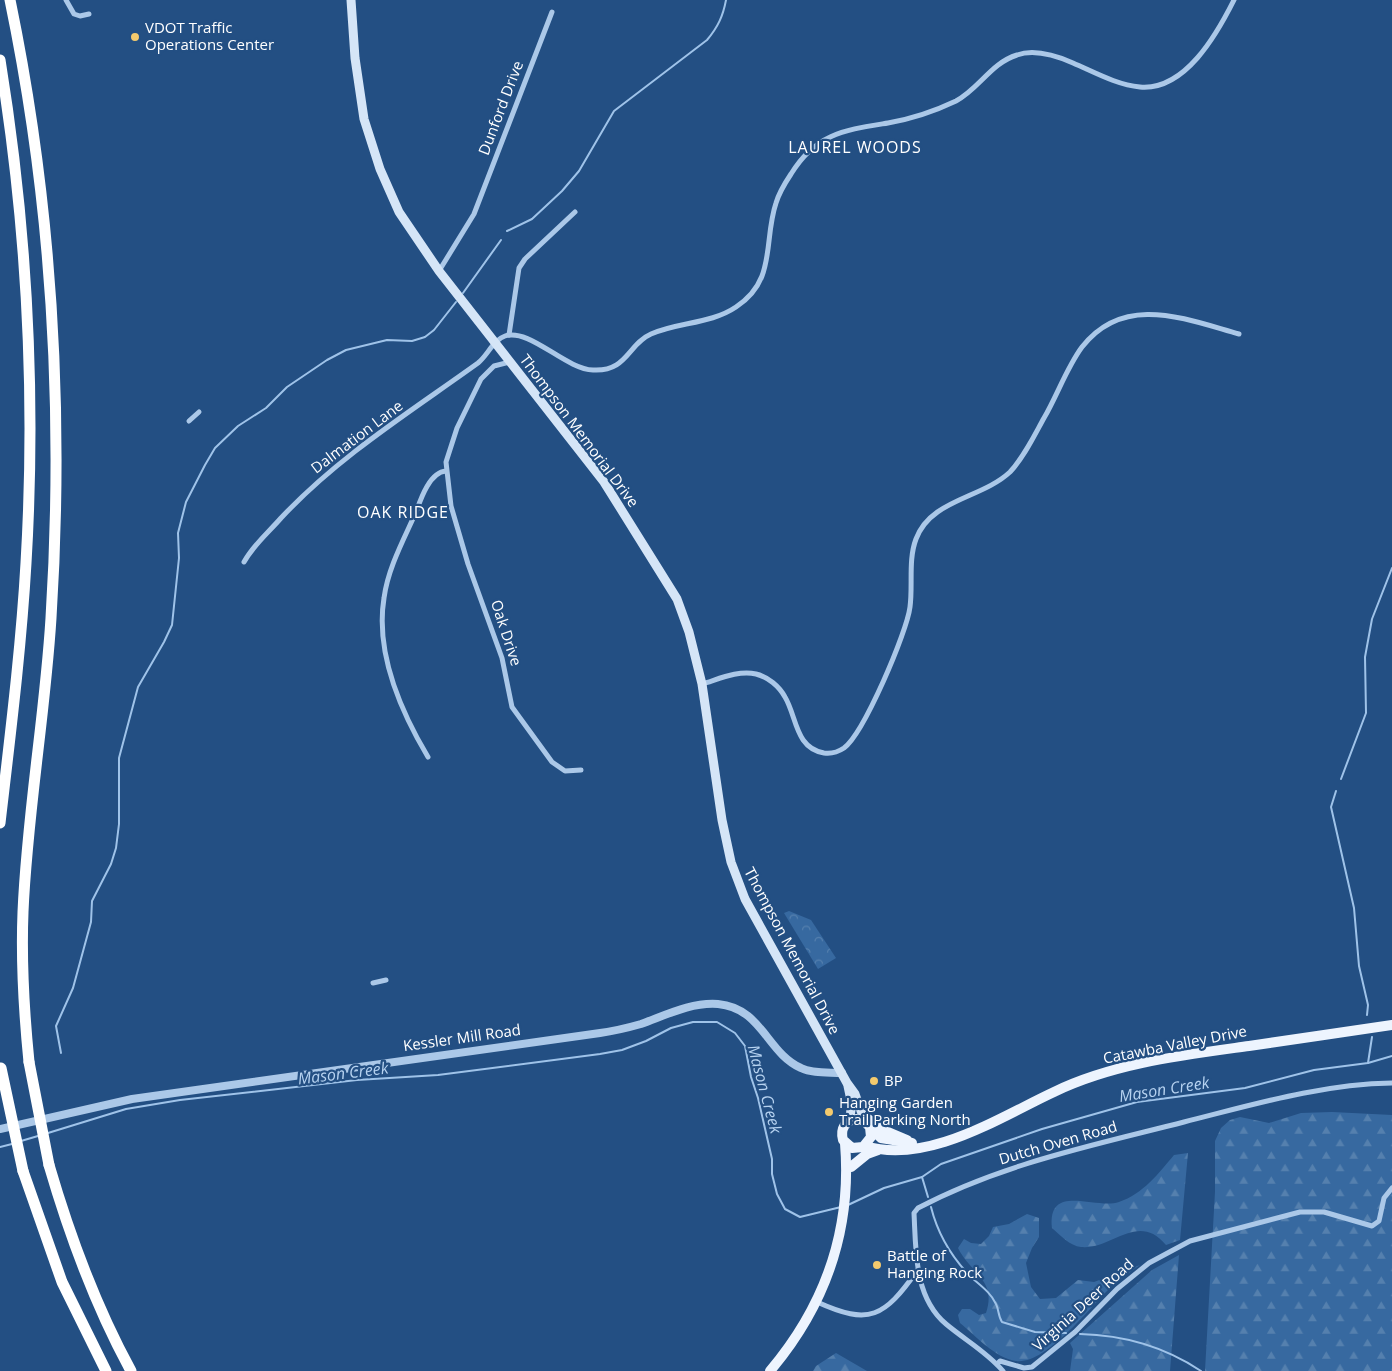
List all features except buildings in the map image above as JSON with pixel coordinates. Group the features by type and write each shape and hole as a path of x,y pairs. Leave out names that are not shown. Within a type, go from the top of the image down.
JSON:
{"highway":[{"path":"10,0 29,106 42,208 51,304 56,410 56,525 51,621 23,914 23,981 29,1062 49,1165 82,1267 106,1322 131,1371"},
{"path":"0,60 15,166 22,237 28,320 30,410 29,491 24,604 0,823"},
{"path":"0,1063 23,1171 62,1282 106,1371"}],"main road":[{"name":"Thompson Memorial Drive","path":"351,0 360,95 373,149 399,212 439,271 604,482 668,581 685,618 702,684 726,842 737,881 855,1094 867,1123"},
{"name":"Catawba Valley Drive","path":"862,1147 878,1150 923,1147 987,1126 1056,1091 1096,1075 1163,1059 1392,1026"},
{"name":"Thompson Memorial Drive","path":"848,1083 852,1105 849,1121"},
{"path":"770,1371 801,1330 817,1302 828,1275 841,1230 849,1176 842,1131 849,1121 857,1119 867,1123 871,1138 862,1147 849,1176"},
{"name":"Catawba Valley Drive","path":"867,1123 871,1120 881,1129 912,1143 946,1140"},
{"path":"845,1143 852,1148 862,1147"},
{"path":"849,1176 867,1154 878,1150"}],"street":[{"path":"66,0 74,14 80,16 89,14"},
{"path":"575,212 520,265 516,277 509,335 526,339 577,367 598,371 612,367 627,357 651,334 723,314 750,297 758,285 767,263 773,213 780,193 801,159 826,137 856,128 912,118 954,102 973,89 998,65 1022,54 1042,54 1064,59 1129,85 1147,87 1166,82 1187,68 1219,26 1234,0"},
{"name":"Dunford Drive","path":"439,271 474,214 552,12"},
{"path":"702,684 742,674 765,678 785,697 805,743 822,752 829,753 842,749 852,740 903,636 910,606 913,550 918,534 934,514 954,502 986,489 1015,465 1058,394 1086,342 1115,321 1148,313 1168,314 1239,334"},
{"name":"Dalmation Lane","path":"244,562 257,541 332,468 372,436 427,400 478,362 487,355 495,343 509,335"},
{"name":"Oak Drive","path":"510,362 494,366 476,386 451,445 446,471 457,532 502,658 512,707 552,762 565,771 581,770"},
{"path":"189,421 199,412"},
{"path":"428,757 389,670 383,644 383,604 389,579 419,502 434,476 446,471"},
{"path":"373,983 386,980"},
{"name":"Kessler Mill Road","path":"0,1129 98,1105 158,1095 615,1030 640,1024 687,1007 708,1004 728,1006 746,1014 762,1027 786,1058 800,1068 808,1071 842,1073"},
{"name":"Dutch Oven Road","path":"917,1271 914,1213 916,1210 932,1200 995,1175 1065,1152 1264,1101 1326,1089 1392,1083"},
{"name":"Virginia Deer Road","path":"997,1364 1000,1362 1024,1368 1032,1367 1075,1332 1118,1289 1143,1268 1190,1241 1300,1212 1324,1212 1372,1226 1379,1221 1384,1198 1392,1188"},
{"path":"817,1302 843,1314 869,1315 892,1303 917,1271 936,1314 1003,1371"}],"green space":[{"path":"789,911 811,920 836,958 818,969 784,913"},
{"path":"1332,1112 1392,1115 1392,1371 1205,1371 1215,1192 1215,1141 1221,1128 1230,1120 1240,1117 1269,1123 1301,1113"},
{"path":"1188,1153 1180,1240 1166,1245 1156,1235 1145,1231 1135,1231 1103,1243 1081,1247 1069,1242 1052,1228 1052,1214 1057,1206 1065,1202 1075,1201 1109,1204 1119,1202 1136,1194 1156,1176 1174,1155"},
{"path":"1027,1214 1039,1218 1039,1237 1026,1263 1031,1287 1040,1299 1056,1298 1078,1280 1094,1282 1140,1265 1111,1287 1078,1323 1053,1346 1027,1360 1016,1361 993,1351 960,1323 958,1315 962,1309 970,1309 979,1315 986,1313 988,1293 981,1278 963,1257 958,1248 964,1239 971,1243 981,1244 989,1236 993,1227 1009,1224"},
{"path":"1179,1255 1170,1371 1070,1371 1073,1349 1070,1343 1152,1270"},
{"path":"836,1353 867,1371 813,1371 816,1366"}],"waterway":[{"path":"507,231 532,219 562,191 579,171 614,111 707,40 719,21 726,0"},
{"path":"463,293 501,240"},
{"path":"61,1053 56,1026 73,988 91,922 92,901 111,864 116,848 119,824 119,758 138,687 172,625 179,558 178,533 186,502 205,465 215,448 238,426 266,408 287,387 327,360 346,350 387,340 412,341 425,337 434,330 456,302"},
{"path":"1341,779 1366,713 1365,657 1372,619 1392,568"},
{"path":"1336,791 1331,807 1354,908 1359,966 1368,1005 1367,1015"},
{"name":"Mason Creek","path":"48,1133 126,1109 180,1100 357,1080 438,1075 600,1054 622,1050 646,1041 671,1028 693,1022 717,1022 735,1033 745,1046 772,1159 772,1174 777,1194 785,1209 800,1217 841,1207"},
{"path":"1368,1063 1372,1037"},
{"name":"Mason Creek","path":"848,1205 884,1188 922,1177 941,1164 1042,1129 1137,1102 1245,1088 1314,1070 1368,1063 1392,1056"},
{"name":"Mason Creek","path":"21,1141 38,1136"},
{"name":"Mason Creek","path":"0,1147 12,1144"},
{"path":"922,1177 928,1197"},
{"path":"931,1207 938,1227 952,1254 994,1300 1002,1322 1035,1332 1066,1333"},
{"path":"1080,1334 1112,1337 1144,1344 1173,1355 1201,1371"}],"place":[{"name":"VDOT Traffic Operations Center","path":"135,37"},
{"name":"BP","path":"874,1081"},
{"name":"Hanging Garden Trail Parking North","path":"829,1112"},
{"name":"Battle of Hanging Rock","path":"877,1265"}],"district":[{"name":"LAUREL WOODS","path":"855,147"},
{"name":"OAK RIDGE","path":"403,512"}]}
